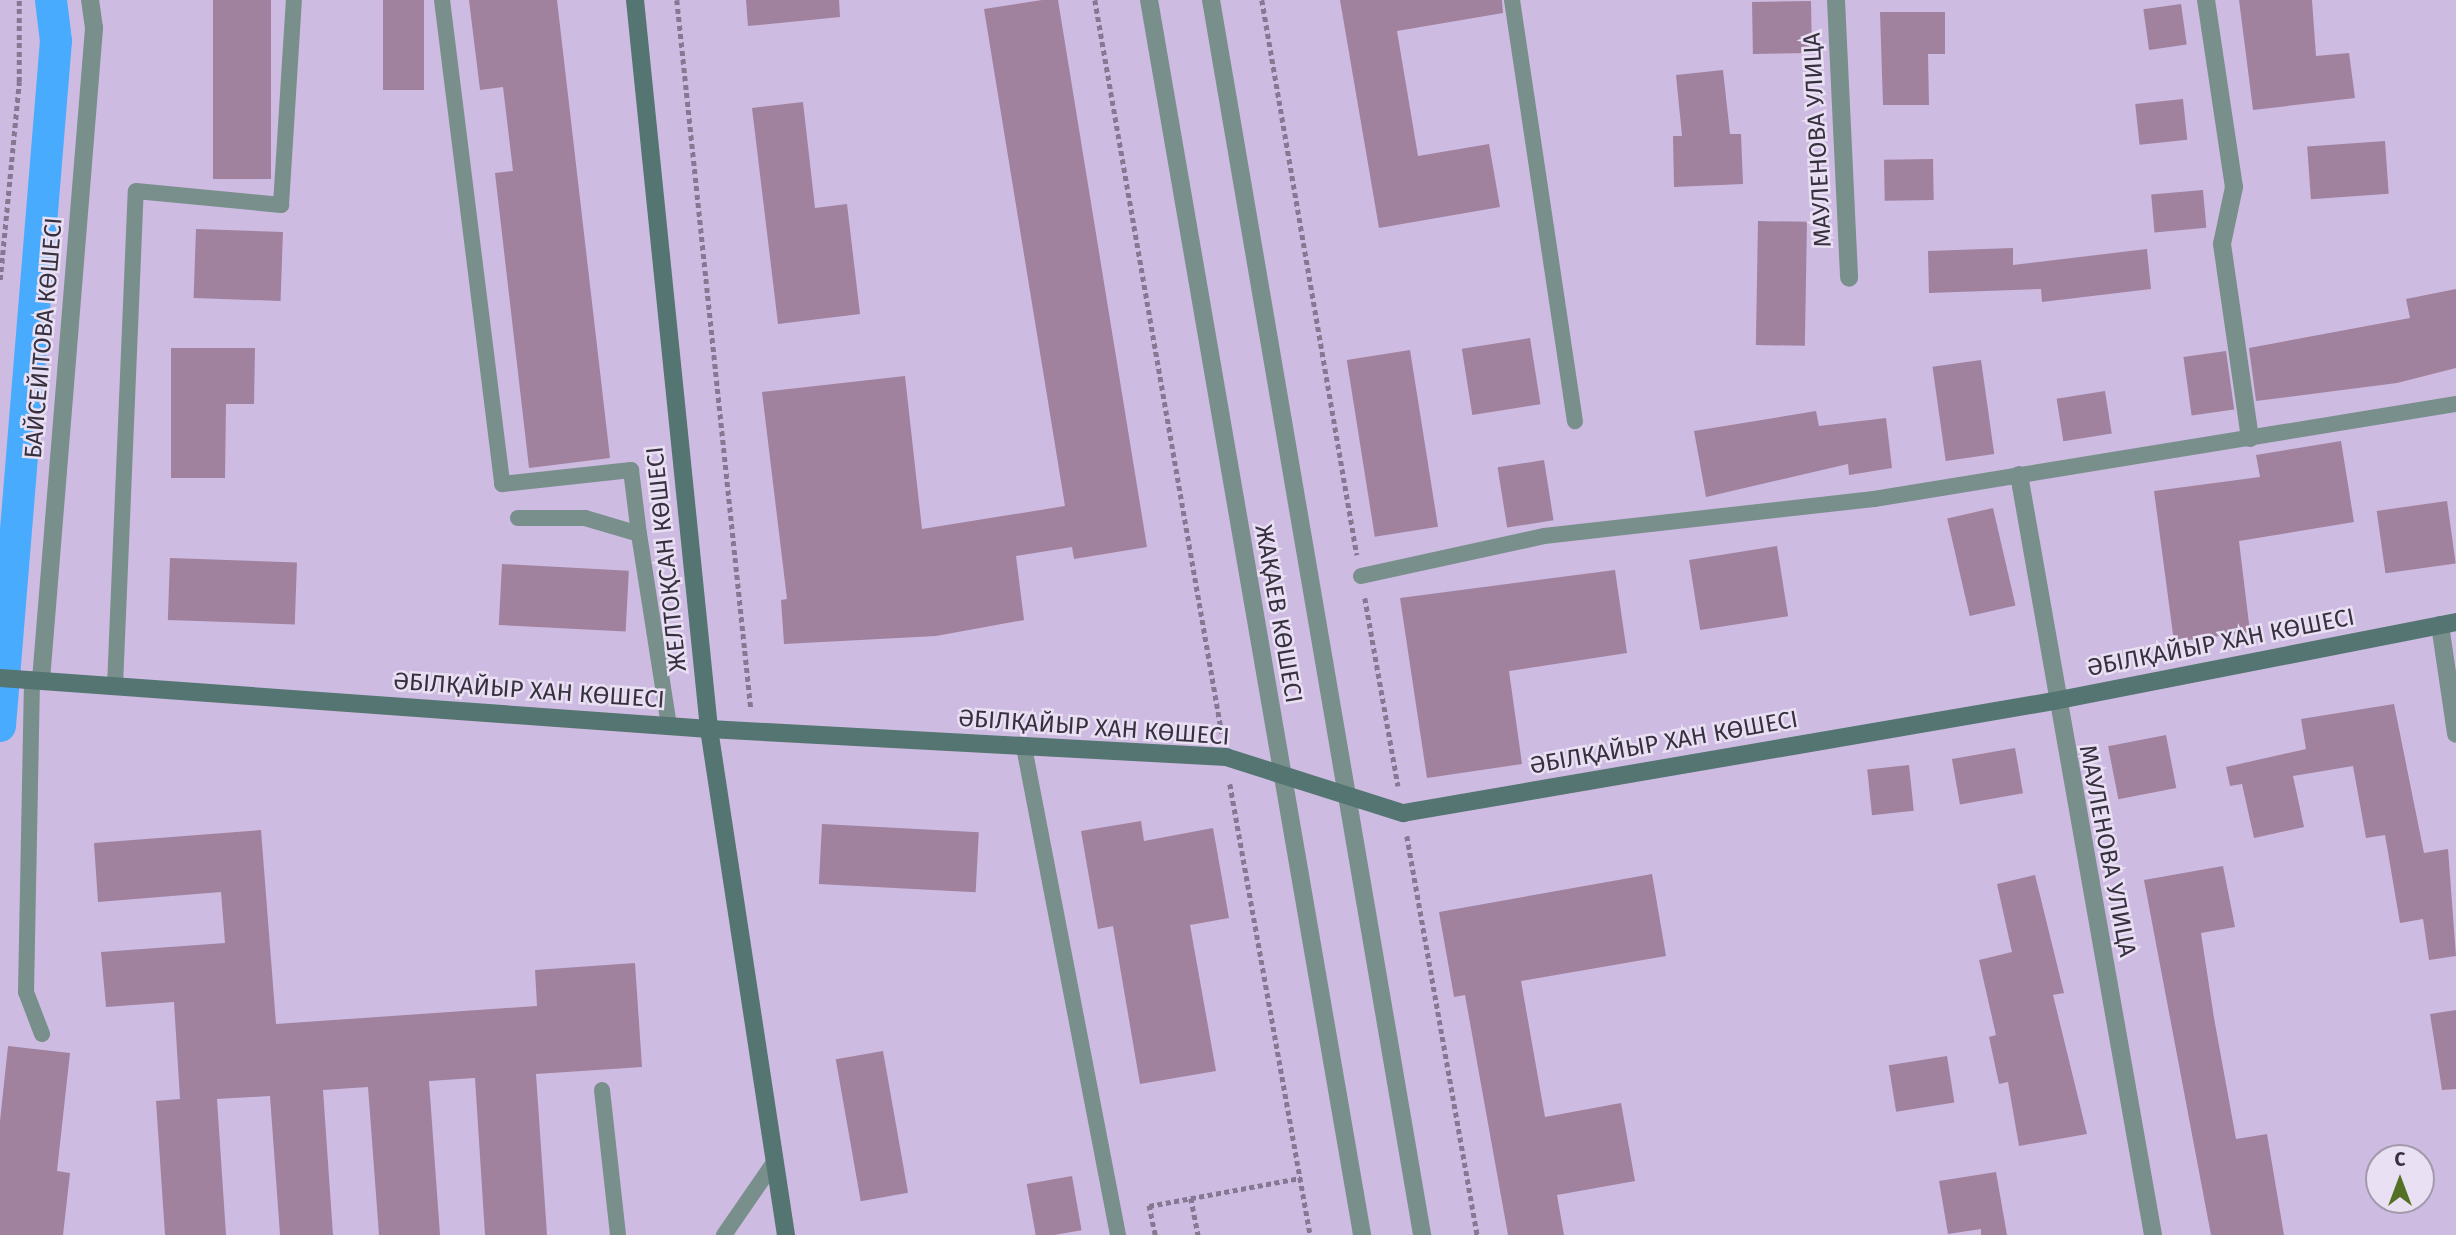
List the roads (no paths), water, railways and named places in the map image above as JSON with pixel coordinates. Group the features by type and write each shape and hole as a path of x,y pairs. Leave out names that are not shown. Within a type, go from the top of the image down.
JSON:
{"street":[{"name":"БАЙСЕЙІТОВА КӨШЕСІ","path":"36,680 94,28 90,0"},
{"name":"ЖЕЛТОҚСАН КӨШЕСІ","path":"635,0 709,729 786,1235"},
{"name":"ЖАҚАЕВ КӨШЕСІ","path":"1149,0 1362,1235"},
{"name":"ЖАҚАЕВ КӨШЕСІ","path":"1211,0 1422,1235"},
{"name":"МАУЛЕНОВА УЛИЦА","path":"1836,0 1849,278"},
{"path":"2206,0 2234,187 2222,244 2250,438"},
{"name":"МАУЛЕНОВА УЛИЦА","path":"2019,475 2051,645 2054,701 2153,1235"},
{"name":"ӘБІЛҚАЙЫР ХАН КӨШЕСІ","path":"0,678 753,732 1226,757 1403,813 2054,701 2448,624"},
{"path":"2448,624 2456,734"}],"lane":[{"path":"115,686 136,191 281,205 293,0"},
{"path":"442,0 502,484 631,470 670,726"},
{"path":"1512,0 1574,421"},
{"path":"1361,576 1544,536 1874,499 2456,404"},
{"path":"517,518 585,518 639,534"},
{"path":"36,680 26,992 42,1034"},
{"path":"1024,747 1118,1235"},
{"path":"602,1090 618,1235"},
{"path":"724,1235 775,1161"}],"waterway":[{"path":"0,726 56,41 51,0"}]}
